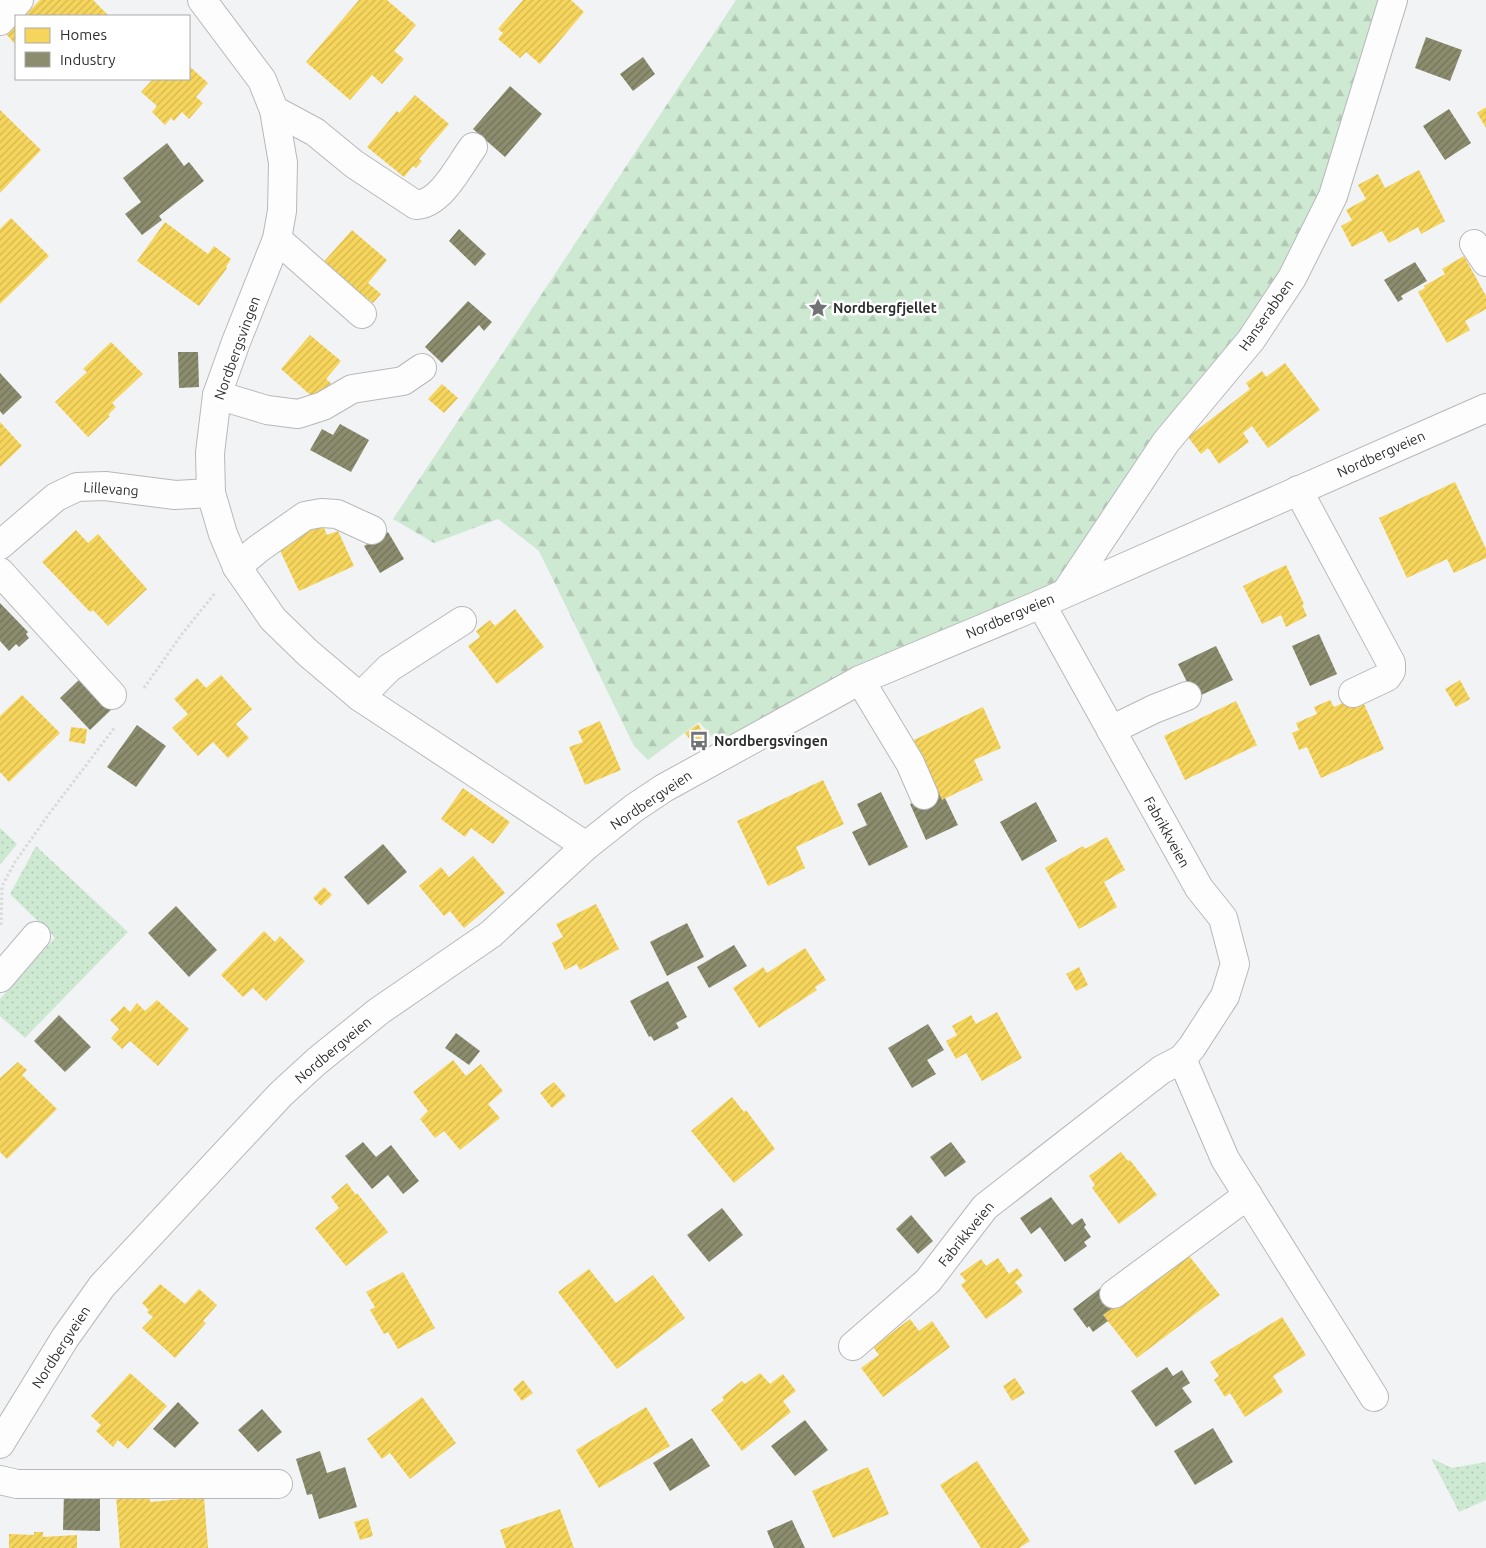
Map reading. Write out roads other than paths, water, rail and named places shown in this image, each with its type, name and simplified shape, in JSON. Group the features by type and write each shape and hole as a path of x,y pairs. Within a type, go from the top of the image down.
{"street":[{"path":"0,21 19,0"},
{"name":"Hanserabben","path":"1066,592 1166,442 1251,340 1292,278 1333,196 1393,0"},
{"name":"Nordbergsvingen","path":"209,3 262,80 274,110 283,163 282,211 276,239 236,342 218,395 210,453 211,494 223,534 237,567 273,619 308,653 360,698 586,846"},
{"path":"274,110 315,132 354,164 416,205 423,205 434,200 473,147"},
{"path":"276,239 362,314"},
{"path":"218,395 267,410 298,414 323,406 352,390 403,382 422,368"},
{"name":"Nordbergveien","path":"0,1444 65,1338 102,1286 281,1094 317,1061 380,1011 491,934 586,846 634,808 664,788 860,680 1041,604 1486,408"},
{"name":"Lillevang","path":"0,545 56,497 77,487 105,486 175,495 211,494"},
{"path":"1298,490 1391,663 1391,671 1387,677 1353,693"},
{"path":"237,567 258,549 305,516 321,512 337,514 372,530"},
{"path":"0,572 116,708"},
{"name":"Fabrikkveien","path":"853,1346 928,1281 985,1207 1161,1070 1182,1059 1225,996 1235,964 1223,918 1199,888 1041,604"},
{"path":"360,698 388,668 462,621"},
{"path":"860,680 910,763 924,795"},
{"path":"1111,730 1154,709 1187,696"},
{"path":"0,978 36,936"},
{"path":"1182,1059 1225,1159 1374,1397"},
{"path":"1114,1294 1248,1195"},
{"path":"0,1480 17,1484 278,1484"}],"place":[{"name":"Nordbergfjellet","path":"818,308"},
{"name":"Nordbergsvingen","path":"699,741"}]}
